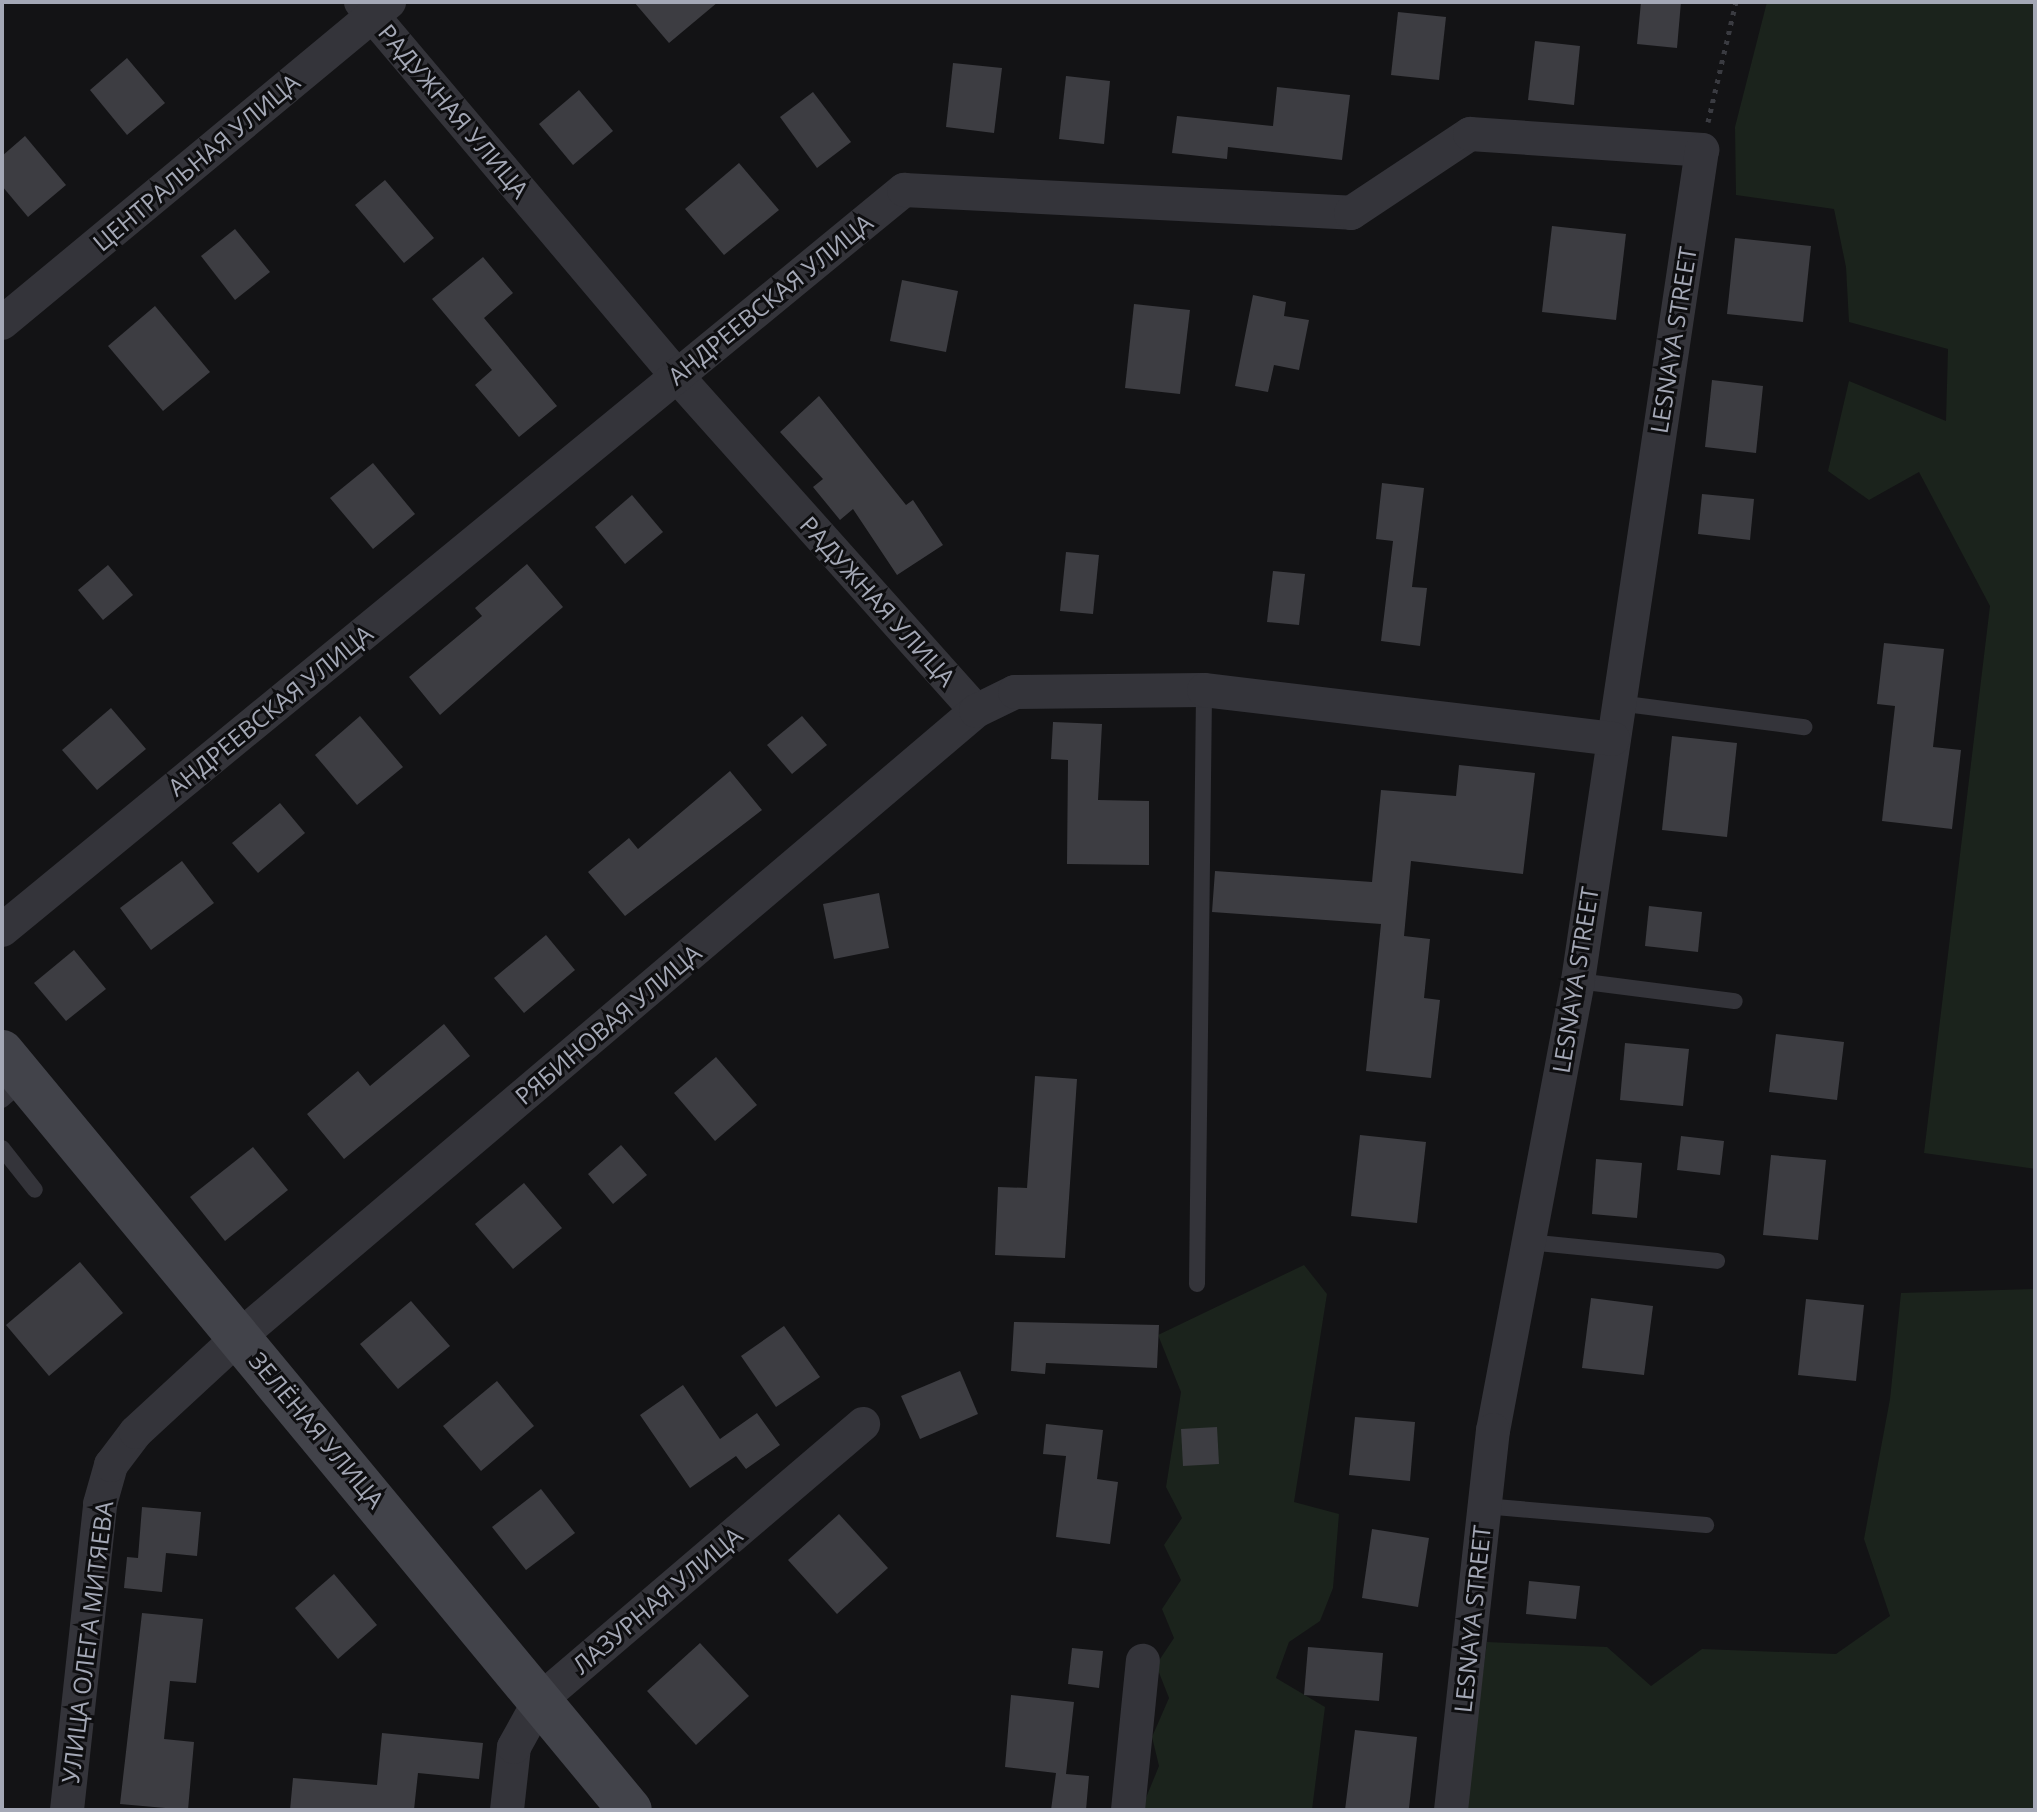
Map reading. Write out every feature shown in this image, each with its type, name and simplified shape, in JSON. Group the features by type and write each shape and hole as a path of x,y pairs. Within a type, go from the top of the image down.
{"street":[{"name":"ЦЕНТРАЛЬНАЯ УЛИЦА","path":"2,323 375,6"},
{"name":"РАДУЖНАЯ УЛИЦА","path":"375,6 676,375 976,711"},
{"name":"АНДРЕЕВСКАЯ УЛИЦА","path":"2,930 904,190 1351,213 1470,134 1702,150"},
{"name":"LESNAYA STREET","path":"1451,1810 1484,1506 1528,1242 1578,981 1702,150"},
{"path":"976,711 1015,692 1204,690 1613,739"},
{"name":"РЯБИНОВАЯ УЛИЦА","path":"239,1337 976,711"},
{"name":"ЗЕЛЁНАЯ УЛИЦА","path":"10,1077 239,1337 630,1810"},
{"name":"УЛИЦА ОЛЕГА МИТЯЕВА","path":"67,1810 100,1504 111,1465 136,1432 239,1337"},
{"name":"ЛАЗУРНАЯ УЛИЦА","path":"507,1810 514,1747 540,1700 863,1424"},
{"path":"1128,1810 1143,1661"}],"lane":[{"path":"1197,1284 1204,690"},
{"path":"1618,703 1804,727"},
{"path":"1578,981 1735,1001"},
{"path":"2,1148 35,1190"},
{"path":"1528,1242 1717,1261"},
{"path":"1484,1506 1706,1525"}],"path":[{"path":"1702,150 1736,2"}],"shaded area":[{"path":"1767,2 2035,2 2035,1169 1924,1153 1990,606 1919,472 1869,500 1828,471 1849,381 1946,421 1948,349 1849,322 1846,267 1834,209 1736,195 1735,127"},
{"path":"1304,1265 1327,1294 1294,1502 1339,1514 1333,1588 1320,1621 1289,1642 1276,1678 1325,1707 1312,1810 1141,1810 1159,1766 1152,1737 1169,1698 1156,1665 1174,1638 1162,1609 1181,1580 1164,1545 1182,1518 1166,1487 1181,1392 1158,1335"},
{"path":"2035,1289 2035,1810 1465,1810 1487,1642 1607,1647 1651,1686 1702,1649 1836,1654 1890,1616 1864,1539 1890,1399 1901,1293"}],"building":[{"path":"634,2 718,2 669,43"},
{"path":"1641,2 1681,2 1677,48 1637,44"},
{"path":"1398,12 1446,17 1439,80 1391,75"},
{"path":"1535,41 1580,46 1574,105 1528,100"},
{"path":"127,58 165,103 127,135 90,90"},
{"path":"953,63 1002,68 994,133 946,127"},
{"path":"1066,76 1110,81 1104,144 1059,139"},
{"path":"1277,87 1350,95 1342,160 1228,147 1227,159 1172,153 1177,116 1273,126"},
{"path":"579,90 613,131 573,165 539,124"},
{"path":"813,92 851,142 817,168 780,117"},
{"path":"25,136 66,185 28,217 2,186 2,156"},
{"path":"739,163 779,210 724,255 685,209"},
{"path":"385,180 434,238 404,263 355,205"},
{"path":"1552,226 1626,234 1616,320 1542,312"},
{"path":"235,229 270,272 235,300 201,256"},
{"path":"1735,238 1811,246 1803,322 1727,314"},
{"path":"483,257 513,293 484,318 557,406 519,437 475,385 492,370 432,299"},
{"path":"902,280 958,291 946,352 890,341"},
{"path":"1253,295 1286,302 1284,316 1309,320 1299,370 1274,365 1268,392 1235,386"},
{"path":"1134,304 1190,310 1180,394 1125,388"},
{"path":"155,306 210,372 163,411 108,346"},
{"path":"1712,380 1763,386 1756,453 1705,447"},
{"path":"819,396 906,505 913,500 943,545 897,575 853,509 840,520 813,487 823,479 780,432"},
{"path":"373,463 415,514 373,549 330,498"},
{"path":"1382,483 1424,488 1412,587 1427,588 1420,646 1381,641 1393,541 1376,539"},
{"path":"1702,494 1754,499 1750,540 1698,534"},
{"path":"632,495 663,532 625,564 595,527"},
{"path":"1066,552 1099,555 1093,614 1060,611"},
{"path":"527,564 563,607 440,715 409,677 482,616 475,608"},
{"path":"108,565 133,595 103,620 78,590"},
{"path":"1273,571 1305,574 1299,625 1267,622"},
{"path":"1884,643 1944,649 1933,747 1961,750 1952,829 1882,821 1895,706 1877,704"},
{"path":"111,708 146,749 97,790 62,750"},
{"path":"360,716 403,767 357,805 315,755"},
{"path":"802,716 827,745 792,774 767,745"},
{"path":"1053,722 1102,724 1098,800 1149,801 1149,865 1067,864 1068,760 1051,759"},
{"path":"1672,736 1737,743 1727,837 1662,830"},
{"path":"1459,765 1535,773 1523,874 1411,861 1404,936 1430,939 1424,998 1440,1000 1431,1078 1366,1071 1381,924 1212,912 1215,871 1372,882 1381,790 1456,796"},
{"path":"730,771 762,810 625,916 588,872 629,838 638,849"},
{"path":"280,803 305,833 258,873 232,843"},
{"path":"182,861 214,903 151,950 120,908"},
{"path":"879,893 889,948 834,959 823,904"},
{"path":"1649,906 1702,912 1698,952 1645,946"},
{"path":"546,935 575,970 524,1013 494,978"},
{"path":"74,950 106,989 66,1021 34,983"},
{"path":"444,1024 470,1056 344,1159 307,1114 358,1071 370,1086"},
{"path":"1776,1034 1844,1042 1837,1100 1769,1092"},
{"path":"1625,1043 1689,1049 1683,1106 1620,1100"},
{"path":"716,1057 757,1105 715,1141 674,1093"},
{"path":"1035,1076 1077,1079 1065,1258 995,1255 998,1187 1027,1188"},
{"path":"1360,1135 1426,1142 1417,1223 1351,1216"},
{"path":"1681,1136 1724,1141 1720,1175 1677,1170"},
{"path":"621,1145 647,1175 613,1204 588,1174"},
{"path":"253,1147 288,1190 225,1241 190,1197"},
{"path":"1771,1155 1826,1160 1818,1240 1763,1235"},
{"path":"1596,1159 1642,1163 1637,1218 1592,1214"},
{"path":"524,1183 562,1228 513,1269 475,1224"},
{"path":"80,1262 123,1313 49,1376 6,1325"},
{"path":"1591,1298 1653,1306 1644,1375 1582,1368"},
{"path":"1806,1299 1864,1305 1856,1381 1798,1375"},
{"path":"411,1301 450,1346 398,1389 360,1344"},
{"path":"1014,1322 1159,1325 1157,1368 1046,1363 1045,1374 1011,1371"},
{"path":"784,1326 820,1377 776,1407 741,1356"},
{"path":"960,1371 978,1414 920,1439 901,1396"},
{"path":"497,1381 534,1426 481,1471 443,1426"},
{"path":"683,1385 720,1439 757,1413 780,1445 746,1469 736,1456 690,1488 640,1415"},
{"path":"1355,1417 1415,1422 1410,1481 1349,1475"},
{"path":"1046,1424 1103,1430 1097,1479 1118,1482 1110,1544 1056,1537 1066,1456 1043,1454"},
{"path":"1217,1427 1219,1464 1183,1466 1181,1429"},
{"path":"541,1489 575,1533 526,1570 492,1527"},
{"path":"142,1507 201,1512 197,1556 166,1553 162,1592 124,1588 127,1557 138,1558"},
{"path":"839,1514 888,1568 837,1614 788,1560"},
{"path":"1372,1529 1429,1538 1418,1607 1362,1598"},
{"path":"334,1574 377,1625 338,1659 295,1608"},
{"path":"1529,1581 1580,1586 1576,1619 1526,1614"},
{"path":"142,1613 203,1619 196,1683 170,1681 164,1739 194,1742 188,1810 120,1804"},
{"path":"700,1643 749,1696 696,1745 647,1691"},
{"path":"1308,1647 1383,1653 1379,1701 1304,1695"},
{"path":"1072,1648 1103,1651 1099,1688 1068,1684"},
{"path":"1011,1695 1074,1702 1066,1774 1089,1776 1086,1810 1051,1810 1056,1773 1005,1767"},
{"path":"1355,1730 1417,1737 1409,1808 1345,1810"},
{"path":"382,1733 483,1743 479,1779 418,1773 414,1810 290,1810 293,1778 377,1785"}]}
